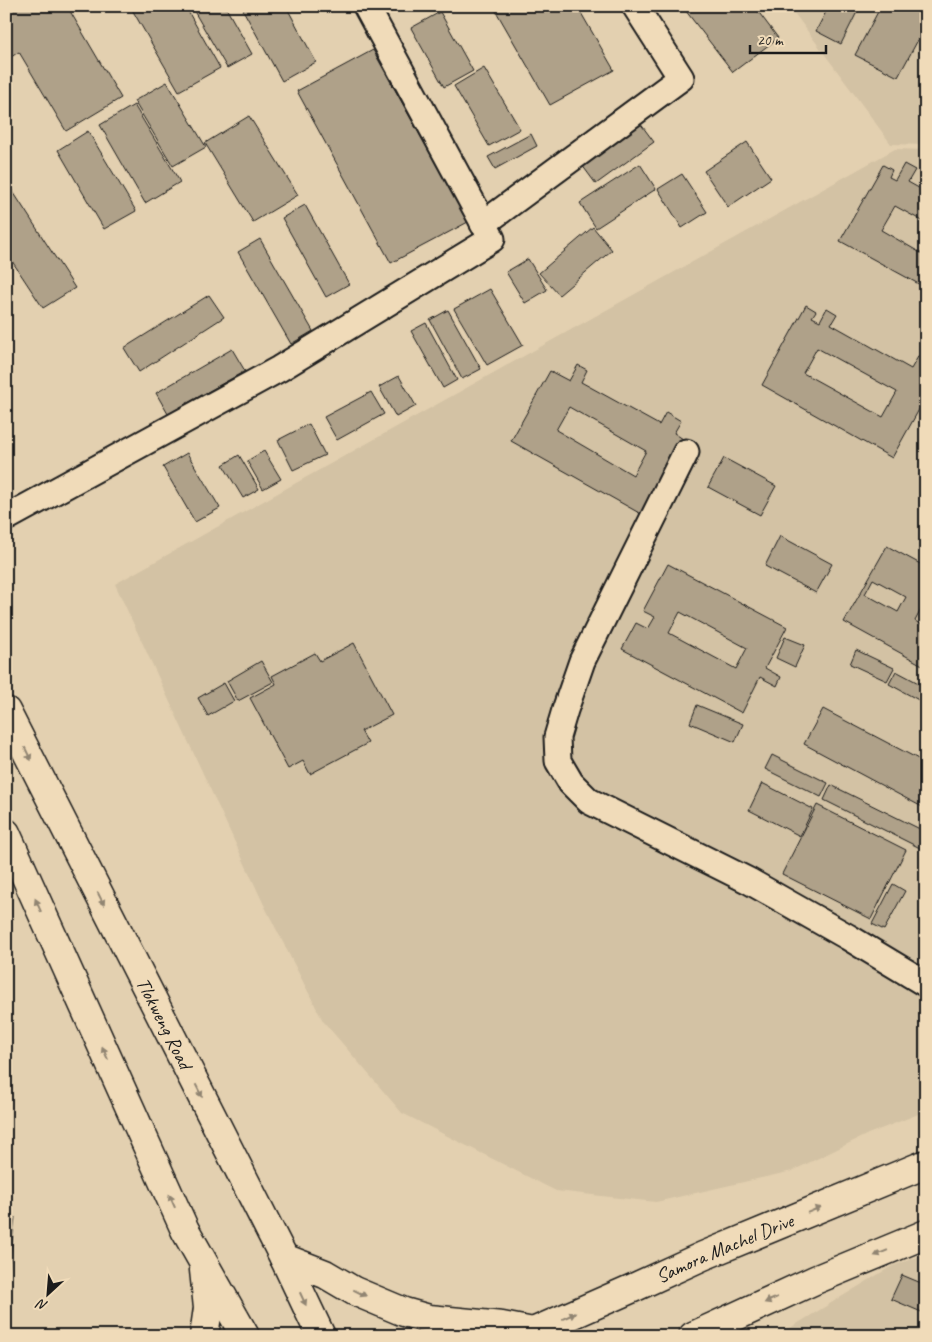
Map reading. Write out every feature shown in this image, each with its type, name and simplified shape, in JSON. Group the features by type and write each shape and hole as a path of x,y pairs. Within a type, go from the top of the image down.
{"main road":[{"name":"Tlokweng Road","path":"6,711 284,1258 321,1336"},
{"path":"6,833 185,1230 245,1336"},
{"name":"Samora Machel Drive","path":"528,1334 703,1256 926,1164"},
{"path":"185,1230 204,1263 208,1308 204,1336"},
{"path":"693,1336 815,1280 926,1234"},
{"path":"284,1258 325,1274 354,1291 404,1312 429,1319 502,1326 528,1334"}],"street":[{"path":"6,518 280,369 492,239 366,6"},
{"path":"483,224 681,78 635,6"},
{"path":"686,452 582,661 558,737 558,761 571,784 589,801 749,881 926,984"}],"shaded area":[{"path":"789,6 926,6 926,145 891,144"},
{"path":"895,149 926,150 926,1111 868,1134 792,1171 656,1202 556,1191 402,1113 323,1021 265,907 115,584"},
{"path":"926,1254 926,1336 777,1336 892,1266"}],"building":[{"path":"6,6 67,6 121,98 66,131 19,52 6,60"},
{"path":"130,6 185,6 220,68 179,91"},
{"path":"191,6 225,6 252,54 227,68"},
{"path":"250,6 286,6 316,62 282,81 243,10"},
{"path":"493,6 577,6 614,70 550,105"},
{"path":"682,6 754,6 778,38 733,72"},
{"path":"829,6 860,6 841,44 816,31"},
{"path":"881,6 926,6 926,25 898,77 855,55"},
{"path":"440,12 473,71 444,87 411,28"},
{"path":"373,50 468,222 391,263 297,91"},
{"path":"484,68 520,129 489,146 454,86"},
{"path":"167,82 206,147 173,166 134,101"},
{"path":"134,105 180,182 145,203 100,125"},
{"path":"249,116 298,195 253,222 205,143"},
{"path":"637,119 654,142 596,184 579,161"},
{"path":"88,131 136,211 104,229 58,150"},
{"path":"531,134 537,146 495,169 488,157"},
{"path":"747,142 771,178 728,207 704,171"},
{"path":"640,164 656,189 596,228 580,203"},
{"path":"904,164 915,170 908,182 926,192 926,223 895,206 881,230 926,256 926,288 840,241 883,165 892,170 889,177 895,180"},
{"path":"682,174 707,212 682,228 658,189"},
{"path":"12,190 75,288 43,308 6,252 6,194"},
{"path":"305,205 349,284 326,297 282,218"},
{"path":"593,227 612,250 559,295 539,273"},
{"path":"260,239 313,331 291,344 238,252"},
{"path":"528,259 547,290 525,303 506,272"},
{"path":"490,289 523,345 487,365 454,309"},
{"path":"209,295 224,317 139,372 124,348"},
{"path":"806,305 816,311 812,317 820,321 827,308 837,314 831,324 911,369 919,355 926,359 926,369 923,375 926,377 926,397 892,458 762,385","holes":["817,348 897,392 883,417 803,373"]},
{"path":"448,310 481,369 462,379 430,320"},
{"path":"426,323 457,380 443,388 411,331"},
{"path":"232,349 245,371 168,414 156,393"},
{"path":"578,365 587,370 581,382 659,425 666,412 681,421 674,433 683,439 641,514 511,441 550,371 569,381","holes":["569,407 646,451 633,475 556,430"]},
{"path":"399,376 416,406 396,417 379,387"},
{"path":"371,392 384,414 337,440 324,417"},
{"path":"309,424 325,455 293,470 278,440"},
{"path":"264,451 281,479 263,489 247,461"},
{"path":"187,453 220,508 195,522 163,467"},
{"path":"239,455 259,489 243,498 223,465"},
{"path":"724,458 776,486 760,515 708,487"},
{"path":"780,536 832,564 816,593 765,566"},
{"path":"887,546 926,567 926,605 924,604 915,621 926,627 926,667 844,622","holes":["873,579 906,597 898,612 865,594"]},
{"path":"668,564 787,627 765,668 781,677 777,686 760,677 742,713 622,649 636,623 648,629 655,617 643,611","holes":["680,612 747,648 736,669 669,633"]},
{"path":"785,637 805,645 795,667 776,658"},
{"path":"354,643 392,715 361,731 368,743 310,774 303,761 288,769 250,698 276,684 272,676 315,653 320,661"},
{"path":"856,650 894,668 887,681 850,664"},
{"path":"261,661 273,682 238,701 227,681"},
{"path":"896,671 926,687 926,704 889,684"},
{"path":"224,683 234,701 208,716 198,698"},
{"path":"697,705 743,724 735,742 690,723"},
{"path":"823,709 926,763 926,809 804,744"},
{"path":"772,755 828,783 821,797 765,769"},
{"path":"762,783 813,809 800,836 749,810"},
{"path":"831,785 926,832 926,851 824,800"},
{"path":"817,805 906,850 871,919 782,874"},
{"path":"893,884 905,891 884,930 872,924"},
{"path":"6,1062 12,1065 6,1078"},
{"path":"6,1216 15,1217 7,1283 6,1283"},
{"path":"902,1275 926,1285 926,1314 891,1299"}]}
